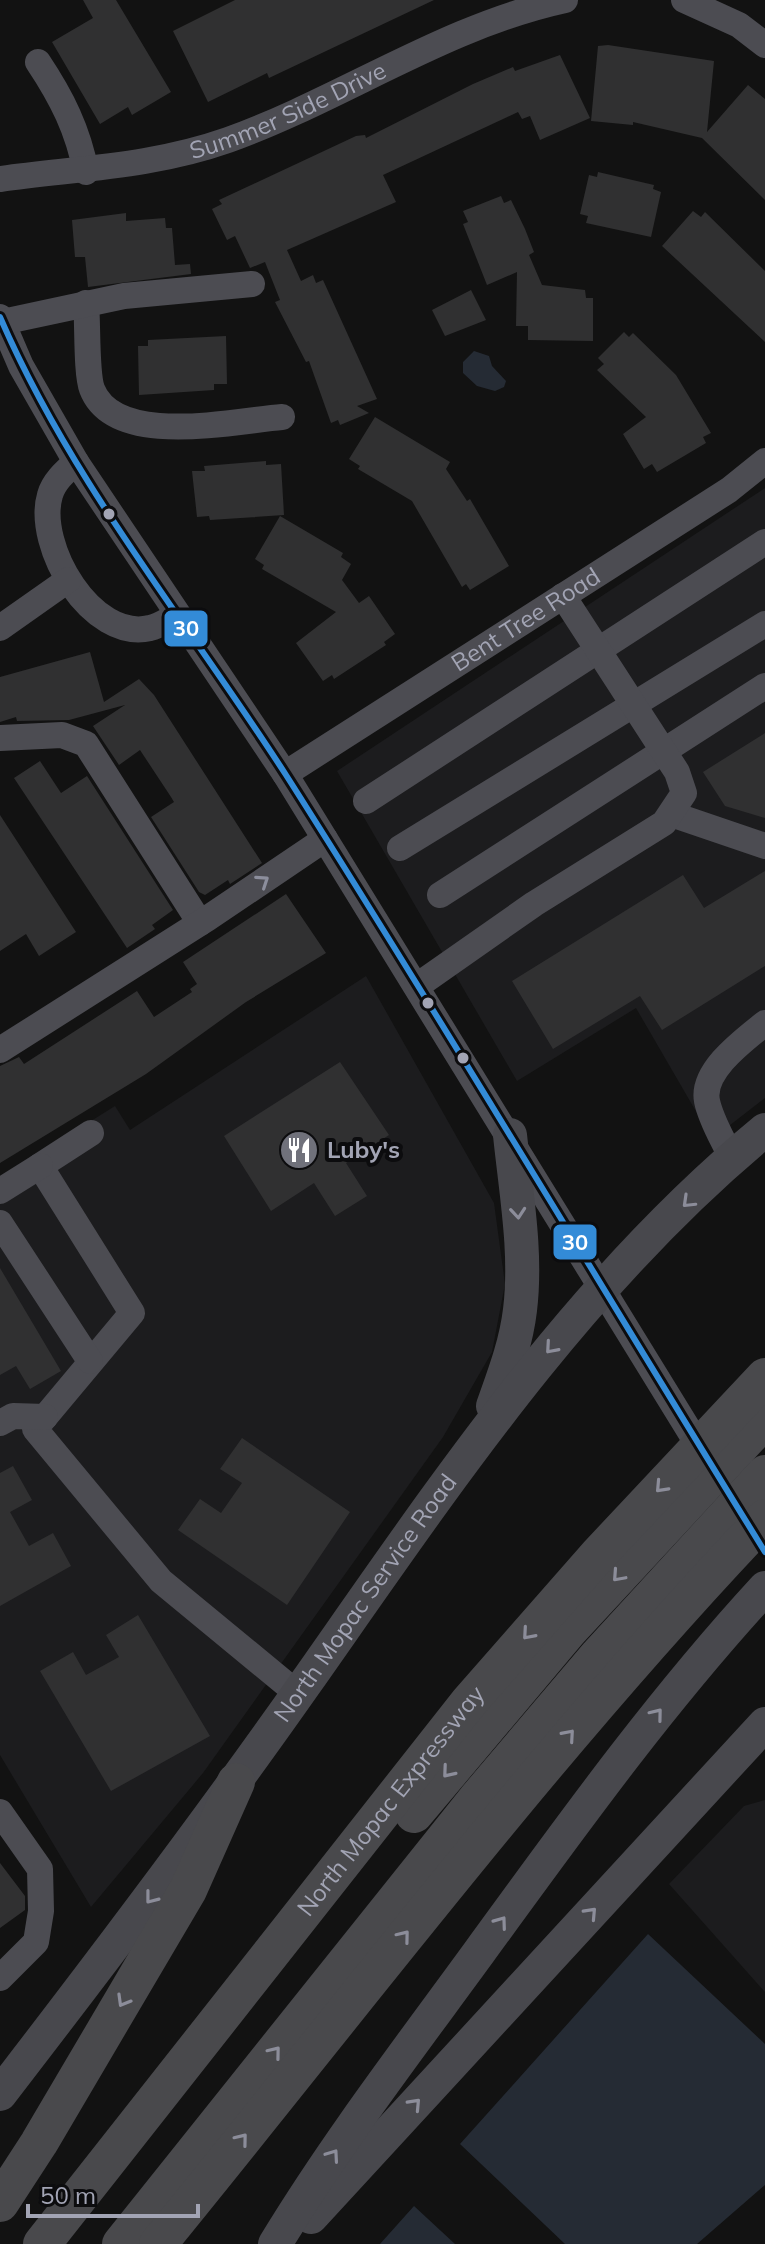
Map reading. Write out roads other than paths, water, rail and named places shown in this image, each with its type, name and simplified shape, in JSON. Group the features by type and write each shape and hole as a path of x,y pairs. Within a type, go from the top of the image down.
{"highway":[{"name":"North Mopac Expressway","path":"42,2244 469,1702 598,1555 765,1377"},
{"path":"70,2244 443,1777 569,1630 765,1419"},
{"path":"121,2244 496,1776 598,1656 765,1474"},
{"path":"158,2244 541,1767 668,1620 765,1518"},
{"path":"0,2203 39,2143 188,1890 236,1782"}],"main road":[{"name":"North Mopac Service Road","path":"0,2094 236,1782 482,1436 602,1289 765,1130"},
{"path":"482,1436 513,1348 520,1311 520,1238 510,1135"},
{"path":"275,2244 371,2101 609,1774 689,1674 765,1588"},
{"path":"287,2244 765,1724"}],"street":[{"name":"Summer Side Drive","path":"0,179 86,172 168,159 229,140 513,11 565,0"},
{"path":"684,0 691,0 739,25 765,45"},
{"path":"38,62 61,97 80,136 86,172"},
{"path":"252,284 86,303 1,319 21,366 76,462 285,774 765,1552"},
{"path":"86,303 91,386 115,415 136,424 163,427 282,417"},
{"name":"Bent Tree Road","path":"285,774 729,490 765,461"},
{"path":"76,462 50,493 46,520 53,553 68,580 92,607 121,624 148,629 178,615"},
{"path":"366,801 765,542"},
{"path":"0,628 68,580"},
{"path":"417,986 534,904 664,823 684,793 677,772 563,596"},
{"path":"400,848 765,624"},
{"path":"440,895 765,686"},
{"path":"0,738 62,735 86,744 200,923"},
{"path":"671,814 765,846"},
{"path":"0,1050 325,839"},
{"path":"732,1159 707,1104 706,1091 720,1065 765,1023"},
{"path":"0,1191 91,1133"},
{"path":"40,1166 132,1313 35,1429 161,1581 298,1694"},
{"path":"0,1223 90,1361"},
{"path":"0,1423 13,1416 45,1417"},
{"path":"0,1812 40,1869 41,1911 36,1942 0,1978"}],"place":[{"name":"Luby's","path":"299,1150"}]}
